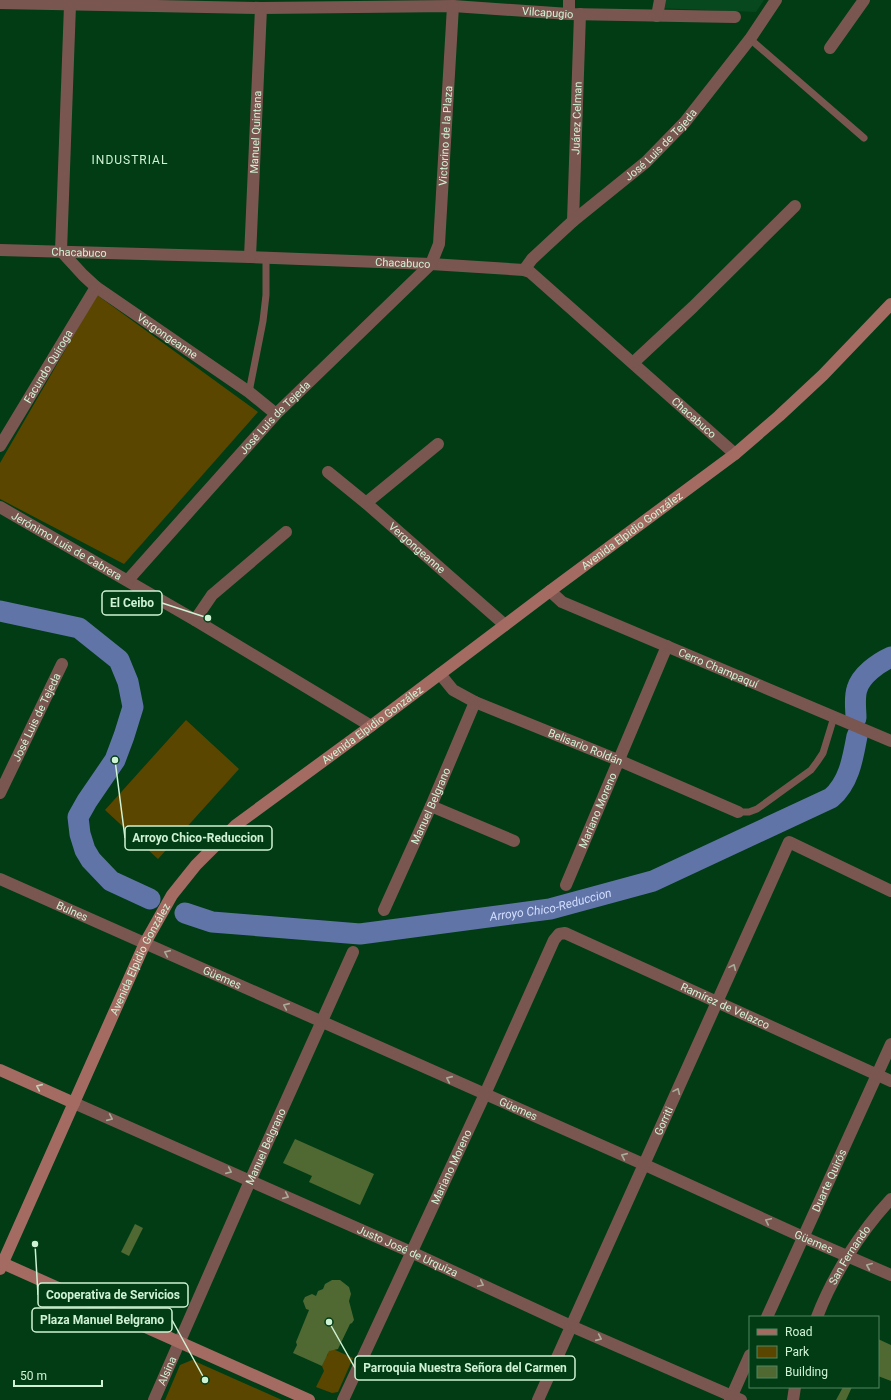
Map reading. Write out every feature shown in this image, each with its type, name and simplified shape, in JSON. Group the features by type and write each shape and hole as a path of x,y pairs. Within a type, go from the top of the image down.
{"main road":[{"name":"Avenida Elpidio González","path":"1,1265 145,943 172,895 196,865 236,825 735,454 823,375 889,308"},
{"path":"0,1070 74,1102"},
{"path":"1,1265 180,1342 309,1400"}],"street":[{"name":"Juárez Celman","path":"569,0 575,14 573,221"},
{"path":"657,16 660,0"},
{"name":"José Luis de Tejeda","path":"524,270 532,259 573,221 646,162 685,122 750,39 776,0"},
{"path":"830,48 864,0"},
{"name":"Vilcapugio","path":"0,3 261,8 460,4 575,14 735,17"},
{"name":"Victorino de la Plaza","path":"431,264 439,244 460,4"},
{"path":"61,251 70,5"},
{"name":"Manuel Quintana","path":"250,257 261,8"},
{"path":"634,362 693,307 795,206"},
{"name":"Chacabuco","path":"0,250 266,257 431,264 524,270 530,272 634,362 735,454"},
{"name":"Vergongeanne","path":"61,251 96,287 248,392 276,414"},
{"name":"José Luis de Tejeda","path":"128,580 276,414 431,264"},
{"name":"Facundo Quiroga","path":"0,446 96,287"},
{"path":"366,503 438,444"},
{"name":"Vergongeanne","path":"328,472 366,503 504,625"},
{"name":"Jerónimo Luis de Cabrera","path":"0,507 128,580 371,726"},
{"path":"195,620 212,595 286,532"},
{"name":"Cerro Champaquí","path":"550,591 562,602 891,741"},
{"name":"Mariano Moreno","path":"566,885 667,646"},
{"name":"José Luis de Tejeda","path":"0,793 62,664"},
{"name":"Belisario Roldán","path":"440,674 453,690 475,702 618,760 738,812"},
{"name":"Manuel Belgrano","path":"384,910 431,806 475,702"},
{"path":"431,806 514,841"},
{"name":"Gorriti","path":"538,1400 789,842 891,890"},
{"name":"Bulnes","path":"0,879 145,943"},
{"name":"Ramírez de Velazco","path":"559,934 565,933 891,1081"},
{"name":"Mariano Moreno","path":"343,1400 485,1094 554,940 559,934"},
{"name":"Güemes","path":"145,943 891,1275"},
{"name":"Manuel Belgrano","path":"180,1342 250,1181 353,952"},
{"name":"Duarte Quirós","path":"767,1316 891,1044"},
{"name":"Justo José de Urquiza","path":"74,1102 412,1252 571,1326 734,1399"},
{"name":"San Fernando","path":"817,1316 836,1278 861,1235 878,1212 891,1199"},
{"name":"Alsina","path":"154,1400 180,1342"},
{"path":"734,1399 749,1358"},
{"path":"793,1400 795,1388"}],"lane":[{"path":"750,39 864,138"},
{"path":"248,392 263,321 266,295 266,257"},
{"path":"738,812 749,812 757,809 811,770 823,753 834,717"}],"shaded area":[{"path":"658,0 764,0 756,12 656,8"}],"green space":[{"path":"97,295 258,412 124,564 0,499 0,463"},
{"path":"186,720 239,769 158,859 105,810"},
{"path":"333,1349 353,1358 338,1392 332,1393 316,1387 324,1371 322,1366 325,1358 323,1357 327,1356 327,1350"},
{"path":"192,1360 282,1400 165,1400 180,1365"}],"building":[{"path":"295,1139 374,1174 360,1205 309,1182 312,1176 283,1163"},
{"path":"135,1224 143,1228 129,1256 121,1252"},
{"path":"332,1280 340,1280 349,1287 351,1294 349,1301 354,1320 350,1324 338,1349 329,1351 322,1366 293,1353 309,1310 306,1309 303,1301 305,1297 312,1294 316,1296 318,1291 323,1289 325,1284"},
{"path":"879,1339 891,1345 891,1381 879,1376"},
{"path":"842,1388 852,1388 846,1400 836,1400"}],"waterway":[{"name":"Arroyo Chico-Reduccion","path":"0,611 79,628 119,660 128,682 133,707 115,760 78,817 80,834 85,850 91,860 111,881 150,899"},
{"name":"Arroyo Chico-Reduccion","path":"856,718 855,704 859,684 866,674 891,657"},
{"name":"Arroyo Chico-Reduccion","path":"185,913 212,922 360,934 550,909 653,881 831,798 846,778 852,761 857,736"}],"place":[{"name":"El Ceibo","path":"208,618"},
{"name":"Arroyo Chico-Reduccion","path":"115,760"},
{"name":"Cooperativa de Servicios","path":"35,1244"},
{"name":"Parroquia Nuestra Señora del Carmen","path":"329,1322"},
{"name":"Plaza Manuel Belgrano","path":"205,1380"}],"district":[{"name":"INDUSTRIAL","path":"130,160"}]}
